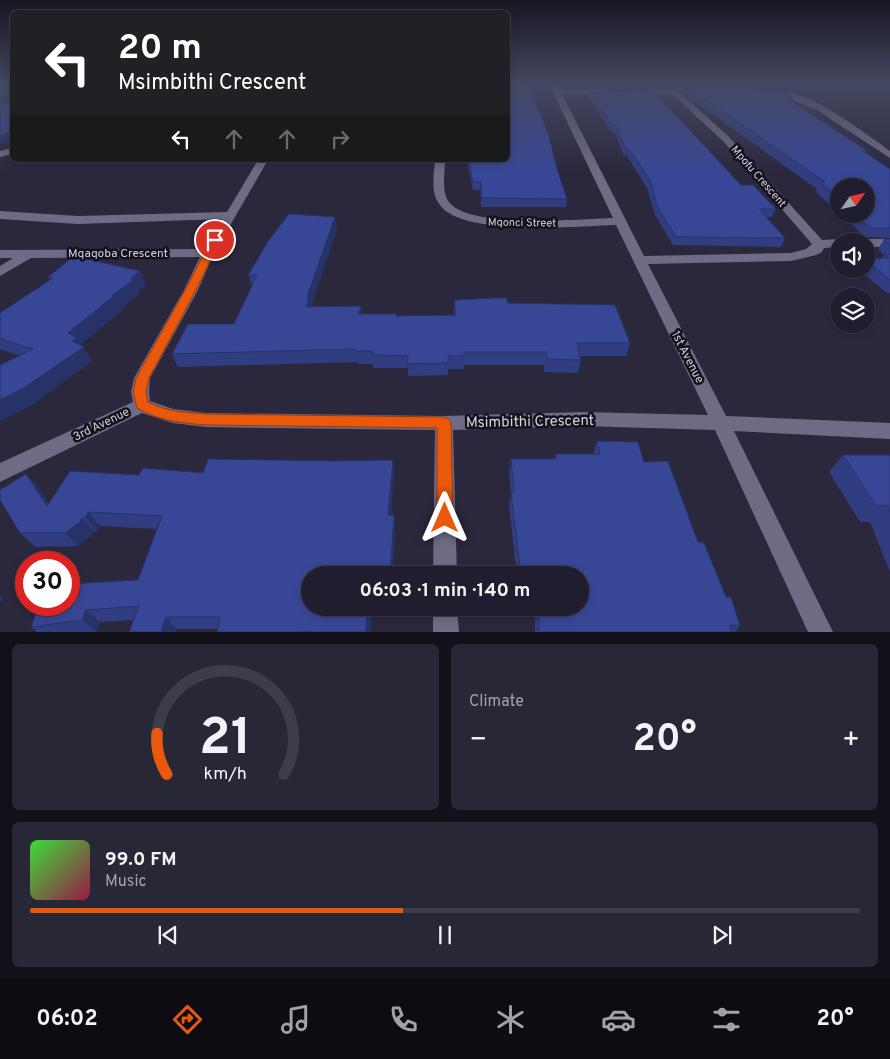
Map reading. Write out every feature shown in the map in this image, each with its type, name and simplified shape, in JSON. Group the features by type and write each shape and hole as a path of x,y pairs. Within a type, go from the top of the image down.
{"street":[{"name":"1st Avenue","path":"567,113 721,424 821,632"},
{"name":"Mpofu Crescent","path":"697,113 726,140 819,244"},
{"path":"827,113 890,155"},
{"name":"3rd Avenue","path":"0,473 142,405 140,392 142,378 191,290 208,253 262,162"},
{"name":"Mqonci Street","path":"440,162 440,192 442,198 450,210 460,216 494,222 619,221"},
{"path":"0,215 78,220 231,215"},
{"path":"875,243 890,243"},
{"path":"639,260 791,257 812,252 817,249 819,244 830,244"},
{"name":"Mqaqoba Crescent","path":"0,254 208,253"},
{"path":"0,272 28,254"},
{"name":"Msimbithi Crescent","path":"142,405 157,413 206,420 444,423 582,419 653,420 890,431"},
{"path":"444,423 445,566"},
{"path":"446,616 446,632"}],"building":[{"path":"0,113 10,113 10,133 0,136"},
{"path":"510,113 540,113 549,135 555,162 567,199 481,198 481,182 473,182 469,162 510,162"},
{"path":"605,113 674,113 741,185 753,185 776,209 759,209 785,238 676,237 657,206 650,180 629,149 626,149 616,125 613,126"},
{"path":"726,113 810,113 868,151 863,151 890,169 890,228 871,228 865,223 875,223 875,178 830,178 830,191 820,182 825,182"},
{"path":"289,214 335,217 307,297 309,297 306,307 361,306 358,314 396,314 396,316 456,315 454,300 507,298 507,303 615,305 630,343 577,343 581,360 547,359 546,352 464,352 464,356 448,356 448,363 407,364 408,356 372,355 373,351 356,351 356,349 172,354 188,324 234,324 257,275 248,275 269,240"},
{"path":"884,239 890,239 890,245"},
{"path":"884,254 890,254 890,280 875,268 875,259 889,258"},
{"path":"74,256 140,271 131,278 133,280 68,333 77,338 72,341 84,347 22,389 0,400 0,365 33,349 0,339 0,313 53,278 48,277"},
{"path":"597,441 638,442 644,462 668,461 698,542 704,543 726,597 731,597 740,626 730,625 732,632 539,632 539,616 589,616 589,566 520,566 511,492 514,492 511,459 556,459 555,454 600,454"},
{"path":"843,455 890,455 890,512 887,505 876,506"},
{"path":"208,459 393,460 388,515 394,515 391,566 301,566 301,616 367,616 366,632 217,632 220,617 166,617 161,632 129,632 139,606 86,610 82,620 31,627 35,616 80,616 80,583 138,580 162,516 88,512 85,518 82,518 80,522 65,533 20,533 0,500 0,490 26,474 47,506 70,471 139,475 143,468 203,473"}],"route":[{"path":"215,240 191,290 142,378 140,392 142,405 157,413 206,420 444,423 445,518"}]}
